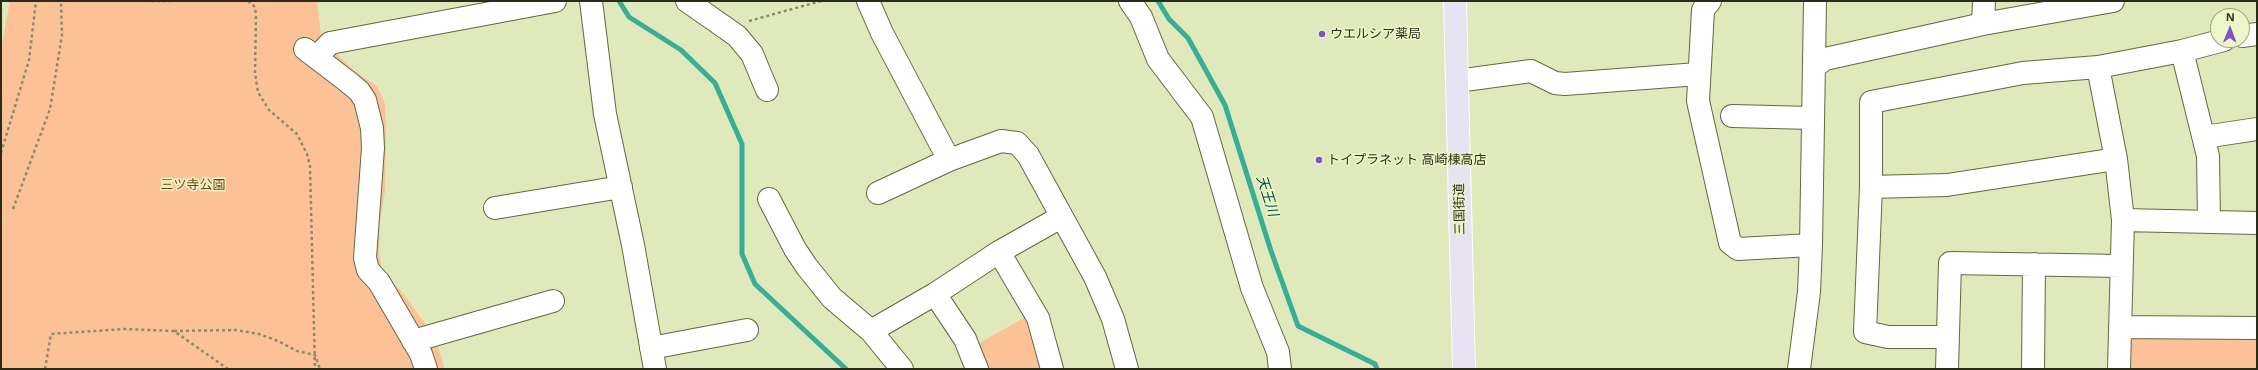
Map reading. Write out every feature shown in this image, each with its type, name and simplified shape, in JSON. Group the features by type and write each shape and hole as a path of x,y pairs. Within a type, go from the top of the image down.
{"main road":[{"name":"三国街道","path":"1455,1 1464,369"}],"street":[{"path":"426,369 421,354 379,282 368,270 365,258 373,148 372,128 365,100 359,91 311,53 330,44 555,1"},
{"path":"591,1 605,114 621,187 653,359 747,330"},
{"path":"686,1 737,36 752,54 767,90"},
{"path":"868,1 882,33 949,160"},
{"path":"1130,1 1141,17 1158,58 1202,117 1252,288 1278,352 1280,369"},
{"path":"1710,1 1702,10 1698,101 1730,243 1738,248 1811,245"},
{"path":"1799,369 1809,292 1814,118 1815,1"},
{"path":"1983,24 1984,1"},
{"path":"1814,67 1825,59 1983,24 2113,1"},
{"path":"1946,337 1888,337 1865,332 1871,187 1870,102 2023,73 2098,66 2182,51 2210,44"},
{"path":"2182,51 2208,156 2209,222"},
{"path":"2098,66 2116,159 2124,220 2119,369"},
{"path":"1457,81 1531,71 1555,83 1565,84 1698,74"},
{"path":"1732,116 1814,118"},
{"path":"2204,136 2257,129"},
{"path":"878,193 949,160 1001,141 1017,143 1028,156 1098,284 1120,339 1127,369"},
{"path":"1871,187 1946,185 2116,159"},
{"path":"495,208 621,187"},
{"path":"769,198 807,267 832,298 872,331 902,369"},
{"path":"872,331 935,294 999,252 1061,217"},
{"path":"2124,220 2257,223"},
{"path":"999,252 1038,318 1052,369"},
{"path":"1947,369 1946,337 1950,263 2122,266"},
{"path":"2033,369 2034,264"},
{"path":"935,294 965,339 977,369"},
{"path":"413,341 553,301"},
{"path":"2120,327 2257,328"}],"path":[{"path":"1,153 29,60 36,1"},
{"path":"13,209 50,109 62,35 61,1"},
{"path":"151,1 172,1"},
{"path":"248,1 252,4 256,13 255,77 258,92 269,110 297,134 307,154 310,166 315,369"},
{"path":"252,4 256,1"},
{"path":"726,27 821,1"},
{"path":"45,369 51,334 124,329 244,331 278,340 297,351 315,354"},
{"path":"174,331 228,369"},
{"path":"315,354 320,369"}],"green space":[{"name":"三ツ寺公園","path":"10,1 317,1 321,35 331,37 334,51 354,71 377,86 385,104 385,191 380,220 379,254 383,273 401,291 435,337 445,369 1,369 1,50"},
{"path":"1029,315 1046,369 985,369 976,345"},
{"path":"2139,333 2257,335 2257,369 2127,369 2127,342"}],"waterway":[{"path":"619,1 629,17 681,50 715,83 742,144 742,254 755,284 846,369"},
{"name":"天王川","path":"1158,1 1169,19 1188,38 1225,105 1271,251 1298,326 1375,364 1377,369"}],"place":[{"name":"ウエルシア薬局","path":"1322,34"},
{"name":"トイプラネット 高崎棟高店","path":"1319,160"}]}
